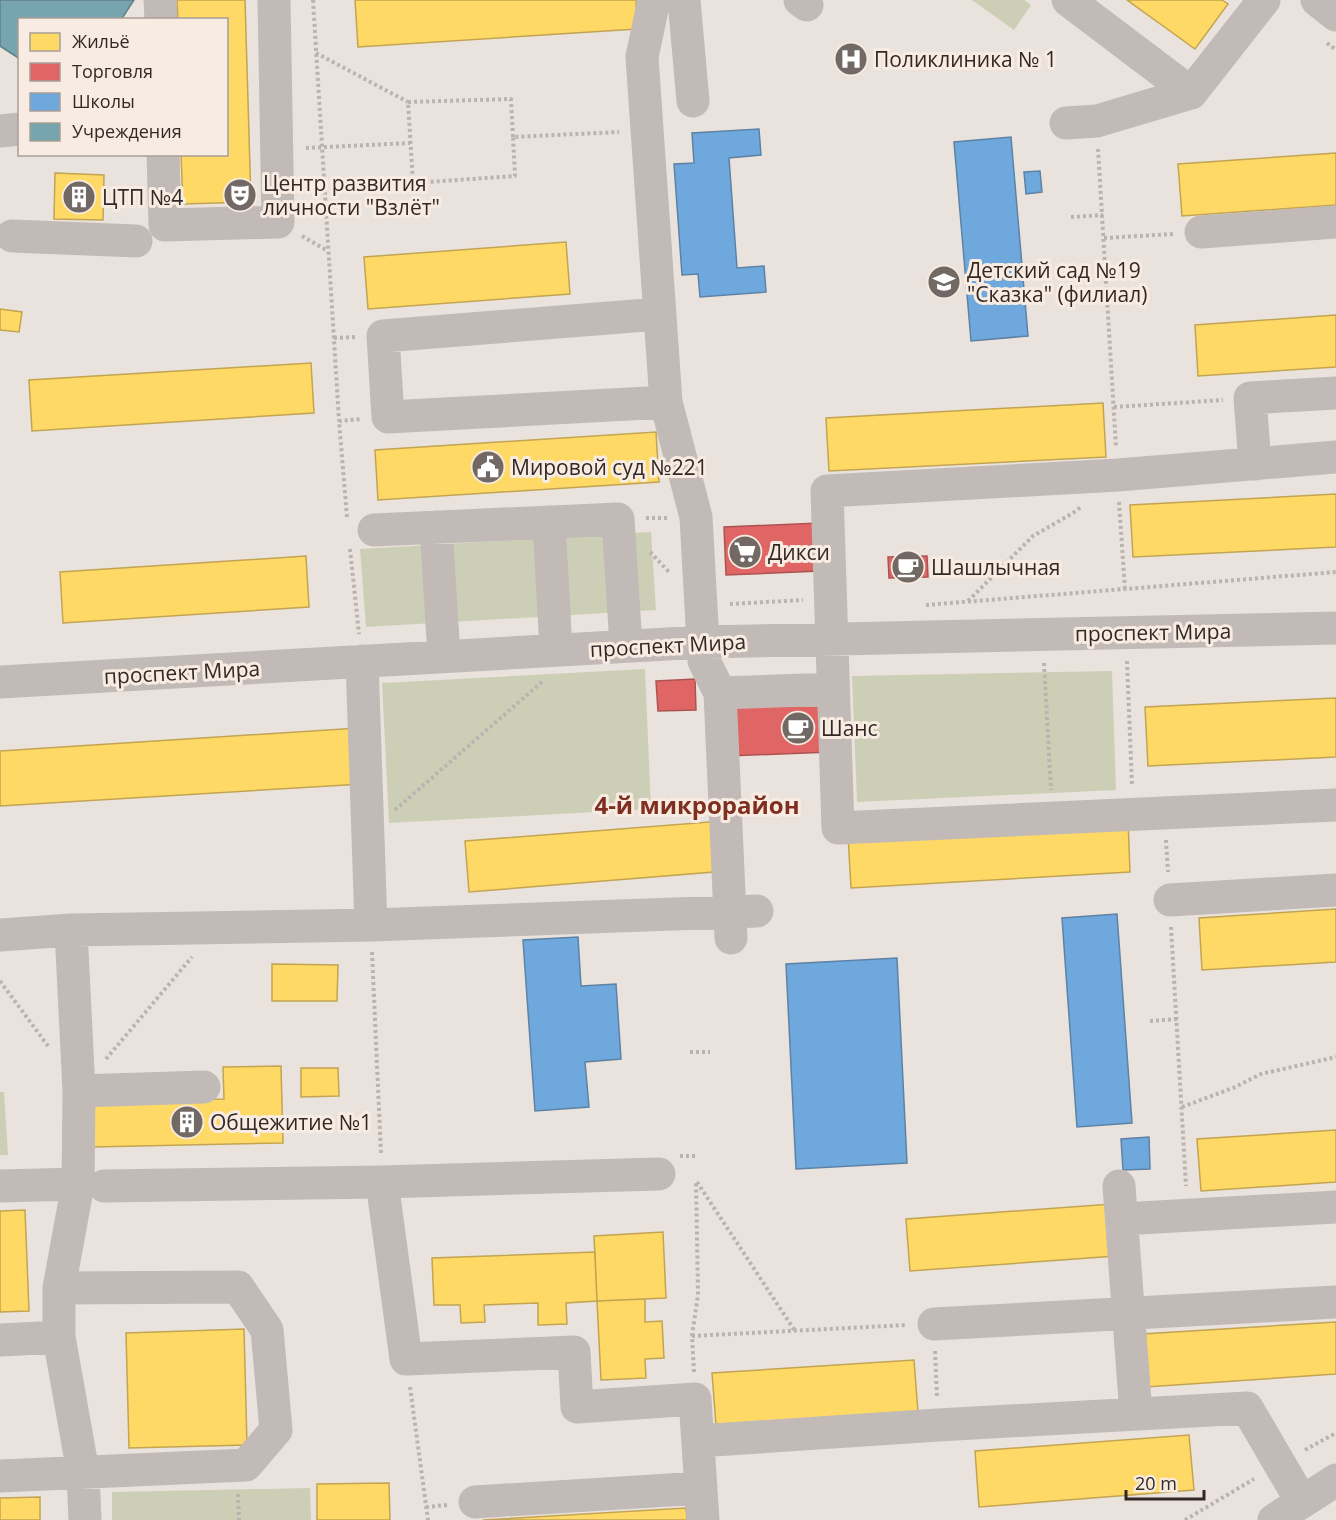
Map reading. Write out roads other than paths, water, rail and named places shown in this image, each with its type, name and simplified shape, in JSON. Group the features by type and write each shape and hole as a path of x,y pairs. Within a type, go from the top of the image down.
{"street":[{"path":"160,0 161,18"},
{"path":"164,156 165,225 278,222 274,0"},
{"path":"654,0 642,57 666,402 696,517 704,662 720,693 737,923"},
{"path":"684,0 693,101"},
{"path":"1068,0 1191,93"},
{"path":"1081,122 1191,93 1264,0"},
{"path":"1317,0 1336,15"},
{"path":"0,131 18,129"},
{"path":"1201,232 1336,222"},
{"path":"12,236 136,241"},
{"path":"659,314 383,336 388,417 666,402"},
{"path":"1255,464 1250,398 1336,393"},
{"path":"1336,457 1118,475 827,491 838,828 1336,805"},
{"path":"357,531 618,519 626,646"},
{"path":"549,522 551,664"},
{"path":"436,527 444,656"},
{"name":"проспект Мира","path":"0,682 444,656 551,664 626,646 703,642 1336,628"},
{"path":"362,661 371,925"},
{"path":"720,693 833,689"},
{"path":"1170,900 1336,890"},
{"path":"0,935 71,930 371,925 737,923"},
{"path":"671,934 737,923"},
{"path":"71,930 79,1091 91,1185 59,1288 59,1337 83,1472 85,1520"},
{"path":"79,1091 204,1088"},
{"path":"0,1186 382,1182 659,1174"},
{"path":"382,1182 406,1359 574,1352 577,1407 695,1399 703,1520"},
{"path":"1119,1186 1136,1414"},
{"path":"1122,1219 1336,1207"},
{"path":"0,1476 246,1465 276,1430 267,1330 238,1287 59,1288"},
{"path":"934,1324 1336,1302"},
{"path":"0,1340 59,1337"},
{"path":"698,1441 1247,1408 1302,1502"},
{"path":"1274,1520 1336,1480"},
{"path":"475,1502 701,1488"}],"place":[{"name":"Поликлиника № 1","path":"851,59"},
{"name":"Центр развития личности \"Взлёт\"","path":"240,195"},
{"name":"ЦТП №4","path":"79,197"},
{"name":"Детский сад №19 \"Сказка\" (филиал)","path":"944,282"},
{"name":"Мировой суд №221","path":"488,467"},
{"name":"Дикси","path":"745,552"},
{"name":"Шашлычная","path":"908,567"},
{"name":"Шанс","path":"798,728"},
{"name":"Общежитие №1","path":"187,1122"}],"district":[{"name":"4-й микрорайон","path":"697,804"}]}
